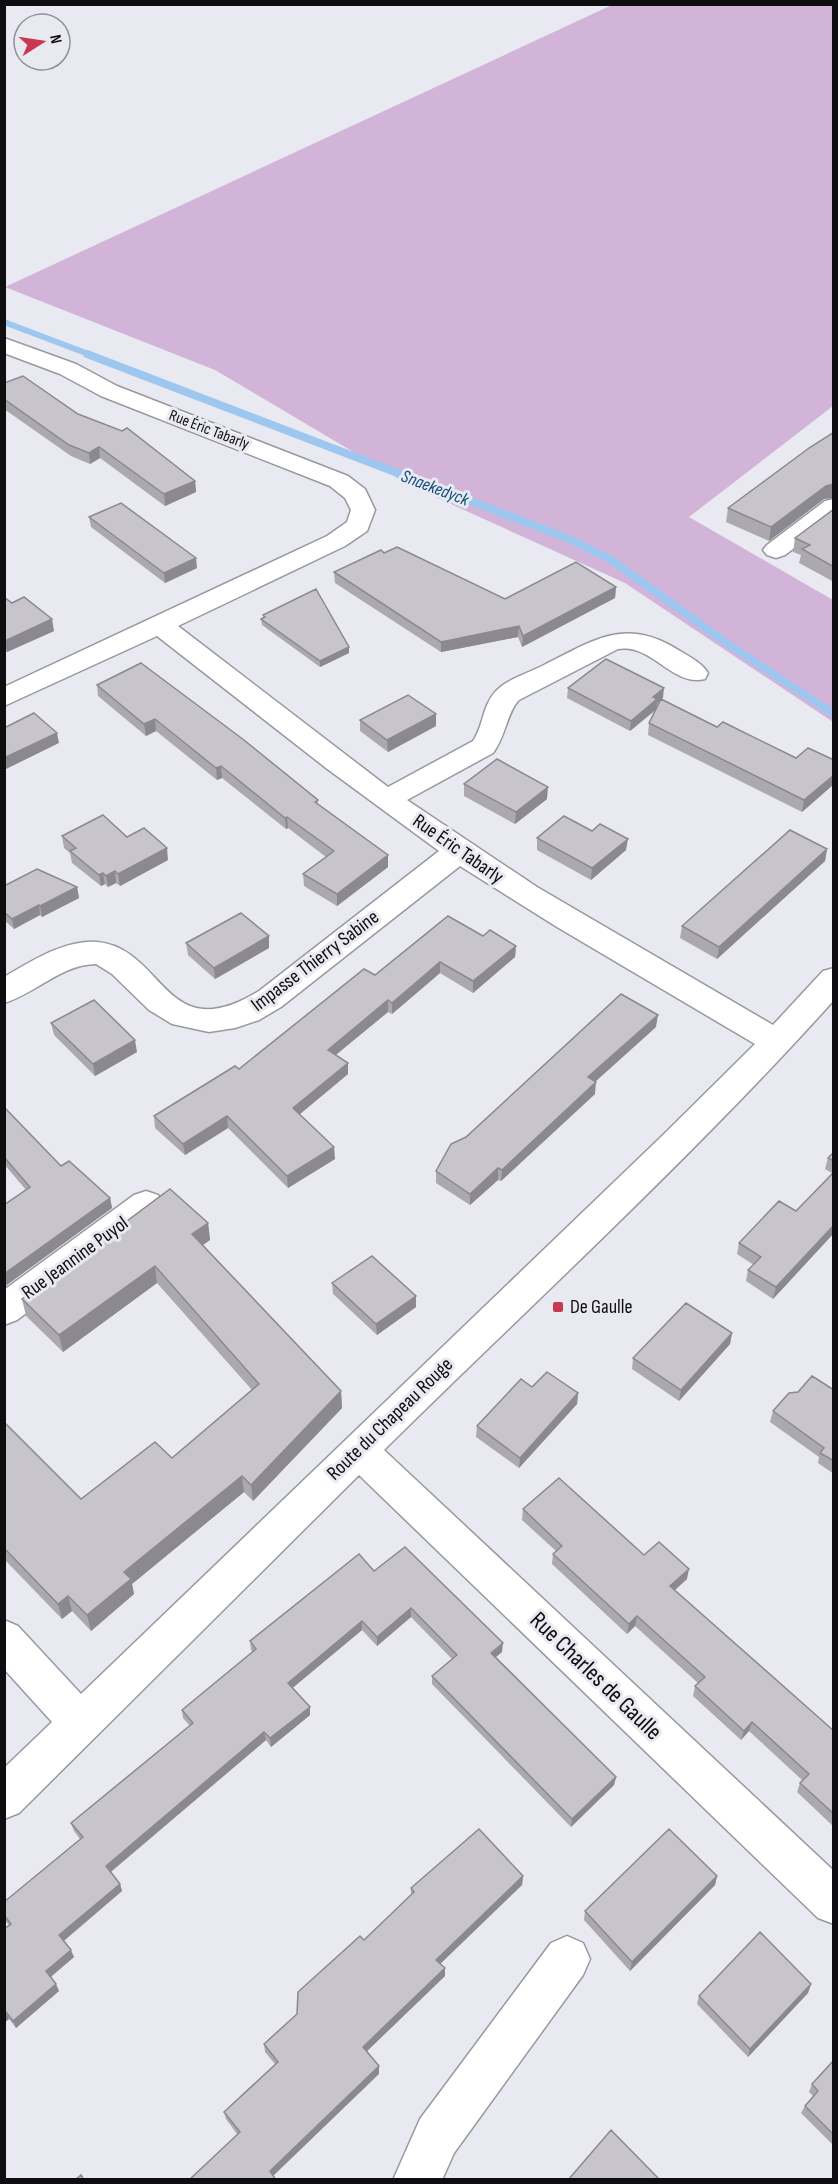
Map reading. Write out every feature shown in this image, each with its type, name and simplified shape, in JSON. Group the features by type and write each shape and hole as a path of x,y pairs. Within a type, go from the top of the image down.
{"street":[{"name":"Rue Éric Tabarly","path":"6,695 346,536 361,520 363,510 351,489 332,477 109,391 68,369 14,349"},
{"path":"776,550 831,511"},
{"name":"Rue Éric Tabarly","path":"159,624 387,799 459,851 585,933 778,1042"},
{"path":"387,799 483,747 490,738 500,702 509,694 610,642 624,639 639,640 695,673"},
{"name":"Impasse Thierry Sabine","path":"4,992 67,958 84,953 99,953 117,960 178,1014 208,1020 242,1015 270,999 459,851"},
{"name":"Route du Chapeau Rouge","path":"4,1798 358,1449 426,1386 778,1042 834,979"},
{"name":"Route du Chapeau Rouge","path":"778,1042 834,998"},
{"name":"Rue Jeannine Puyol","path":"4,1310 146,1205"},
{"name":"Rue Charles de Gaulle","path":"358,1449 834,1902"},
{"path":"4,1640 80,1723"},
{"path":"417,2180 437,2136 567,1959"}],"shaded area":[{"path":"612,5 833,5 833,406 689,517 833,600 833,722 625,583 409,485 215,370 5,287"}],"building":[{"path":"23,376 78,414 122,431 127,428 195,481 164,494 99,447 89,453 69,445 4,399 4,383"},
{"path":"834,432 834,484 826,486 771,527 728,508 809,448"},
{"path":"121,503 196,558 164,573 89,517"},
{"path":"834,509 834,567 802,549 810,545 795,538"},
{"path":"397,547 505,599 576,562 616,587 523,636 519,626 441,642 334,572 381,550 384,553"},
{"path":"316,589 349,647 320,661 261,619 265,617 263,615"},
{"path":"4,597 12,603 24,597 52,619 5,641"},
{"path":"606,659 664,688 653,697 657,699 631,721 568,688"},
{"path":"141,663 244,740 318,800 315,802 388,855 337,894 303,874 334,851 287,817 285,818 221,766 216,768 155,719 144,724 97,685"},
{"path":"408,695 436,714 387,740 360,720"},
{"path":"661,699 717,727 723,722 796,758 808,748 834,760 834,775 804,800 649,723"},
{"path":"34,713 57,733 4,758 4,728"},
{"path":"497,759 548,787 516,812 464,784"},
{"path":"103,815 127,837 144,828 167,848 118,874 115,871 106,876 103,873 99,875 70,851 76,848 62,836"},
{"path":"564,816 592,831 600,824 628,839 592,868 537,838"},
{"path":"790,830 827,849 719,947 682,926"},
{"path":"37,869 77,887 12,919 4,912 4,886"},
{"path":"241,913 269,936 214,968 186,943"},
{"path":"448,916 483,936 490,930 516,946 473,981 440,962 392,1003 388,1000 328,1050 348,1063 293,1108 334,1147 287,1176 227,1116 183,1144 154,1116 235,1066 239,1069 364,969 375,975"},
{"path":"621,994 658,1015 588,1077 596,1082 502,1170 498,1168 470,1194 436,1171 451,1144 466,1137"},
{"path":"94,1000 135,1040 93,1064 51,1023"},
{"path":"4,1107 61,1166 69,1161 110,1198 4,1274 4,1205 30,1187 4,1157"},
{"path":"834,1152 834,1161 828,1158"},
{"path":"834,1172 834,1225 776,1287 748,1270 761,1257 739,1243 779,1201 796,1211"},
{"path":"170,1189 208,1223 192,1234 341,1391 251,1485 242,1476 124,1572 131,1579 87,1615 68,1596 58,1604 4,1548 4,1422 81,1499 155,1442 172,1458 259,1384 155,1266 59,1335 22,1299"},
{"path":"372,1256 416,1296 376,1324 332,1283"},
{"path":"686,1303 732,1333 681,1390 633,1358"},
{"path":"547,1372 578,1393 520,1458 477,1426 521,1379 532,1387"},
{"path":"812,1376 834,1390 834,1461 820,1453 824,1448 773,1411 789,1393 798,1392"},
{"path":"559,1478 644,1555 659,1542 689,1569 670,1586 834,1731 834,1814 800,1783 809,1774 752,1722 744,1731 695,1686 705,1677 637,1616 629,1624 553,1554 562,1546 523,1509"},
{"path":"405,1547 503,1643 491,1653 616,1777 572,1819 432,1676 457,1655 411,1608 377,1637 362,1621 288,1683 310,1707 270,1738 264,1732 106,1866 120,1884 59,1935 71,1950 46,1971 56,1984 13,2021 6,2012 4,2013 4,1929 11,1924 4,1915 4,1902 83,1837 71,1823 193,1723 182,1710 256,1649 250,1641 359,1554 374,1571"},
{"path":"479,1829 523,1876 436,1960 445,1968 363,2047 379,2066 270,2171 276,2180 189,2180 240,2132 224,2112 278,2062 264,2044 297,2014 298,1992 360,1936 364,1940 414,1892 411,1888"},
{"path":"669,1829 717,1876 632,1962 585,1911"},
{"path":"760,1932 811,1984 750,2049 699,1996"},
{"path":"834,2060 834,2135 805,2106 818,2091 812,2084"},
{"path":"611,2130 660,2180 568,2180"}],"waterway":[{"name":"Snaekedyck","path":"4,322 91,355"},
{"name":"Snaekedyck","path":"87,354 567,538 610,559 725,642 834,714"}],"place":[{"name":"De Gaulle","path":"558,1307"}]}
